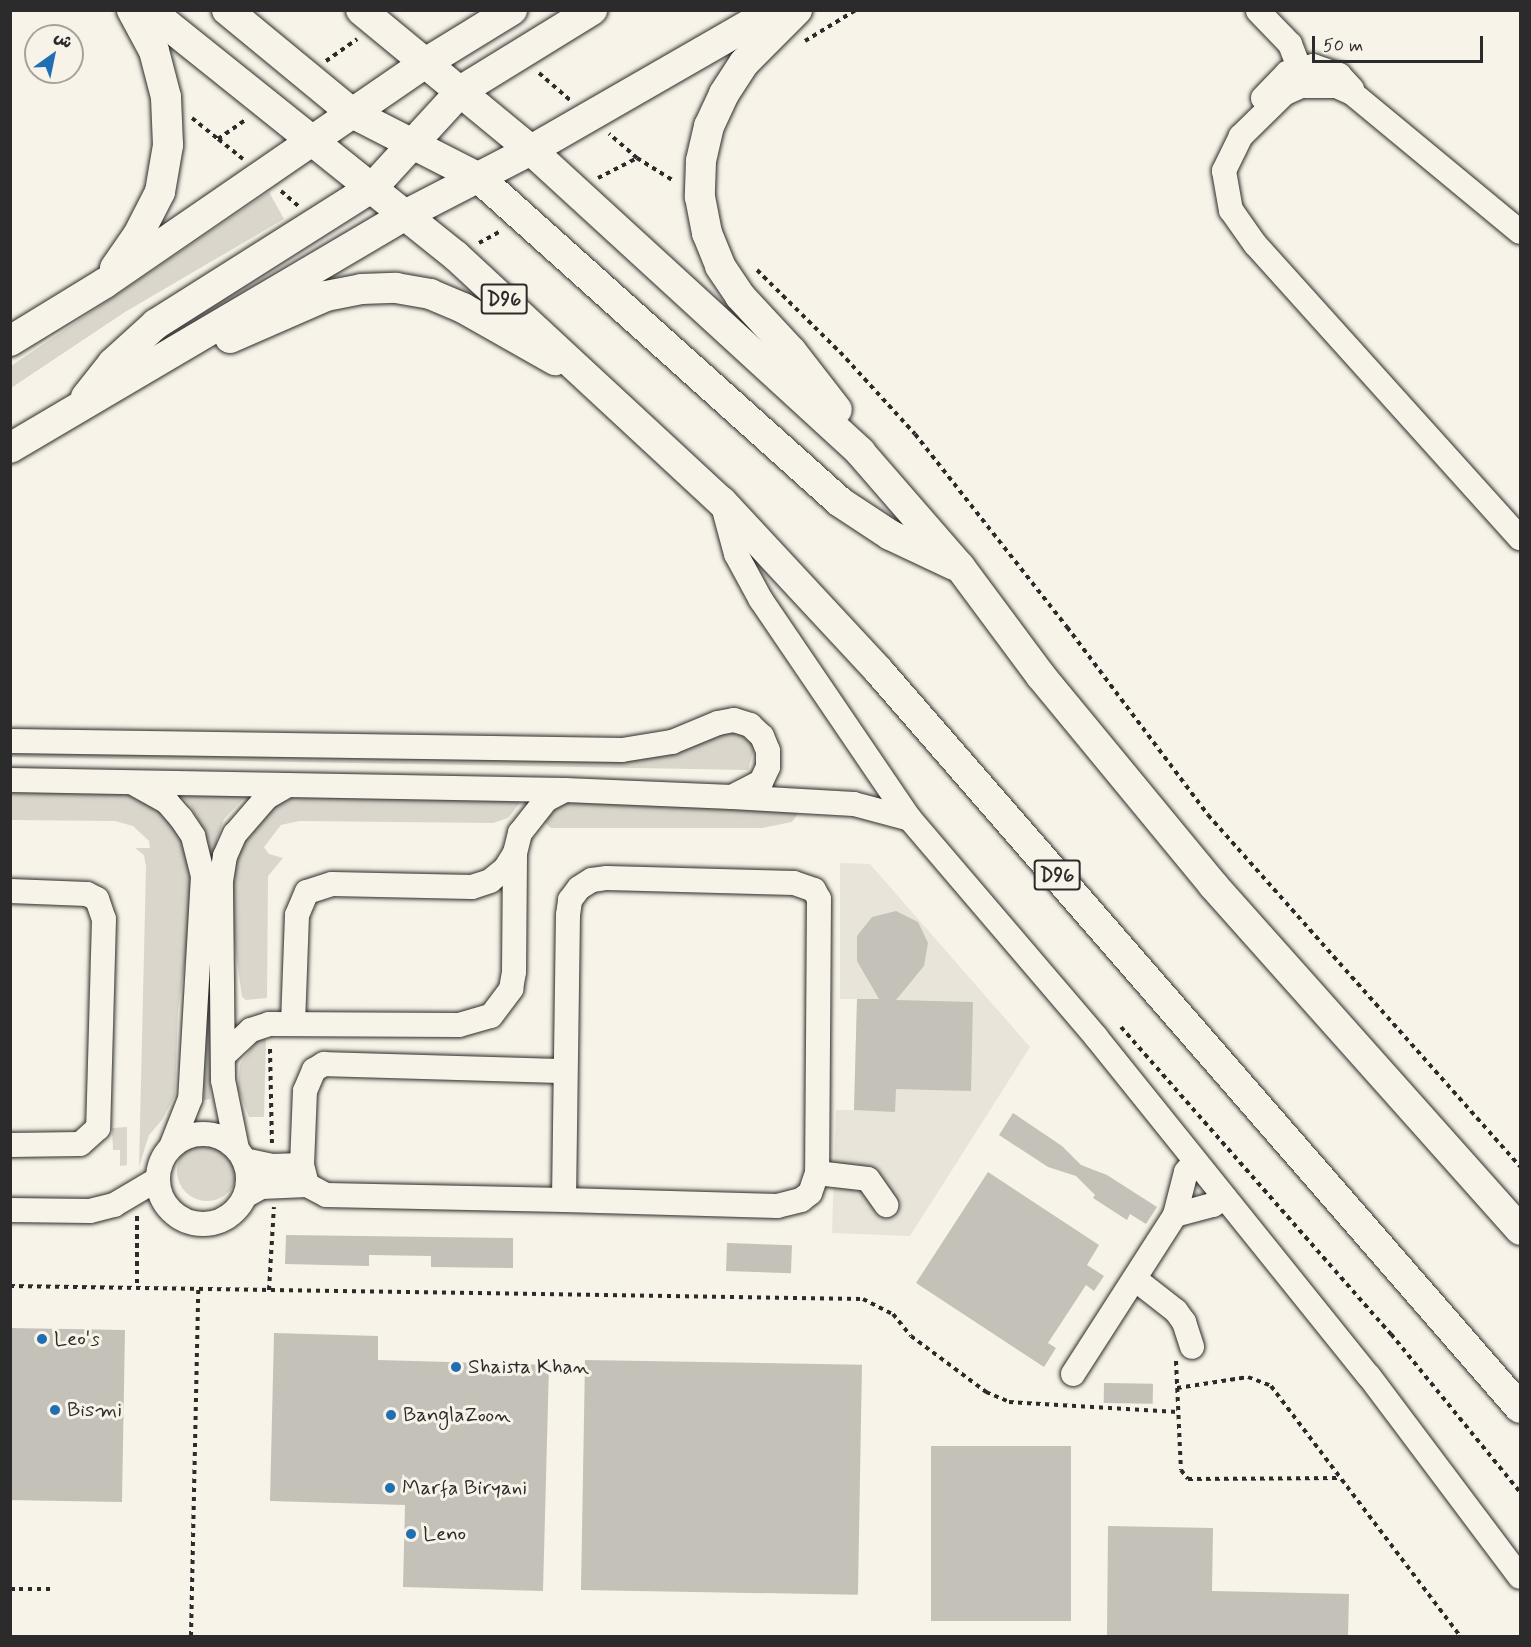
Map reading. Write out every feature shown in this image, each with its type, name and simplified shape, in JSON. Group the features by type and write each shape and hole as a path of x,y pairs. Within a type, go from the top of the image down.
{"main road":[{"path":"105,283 138,235 160,192 168,145 166,97 157,63 132,10"},
{"path":"149,10 311,142 406,214"},
{"path":"227,10 352,112 479,178 840,502 890,535 960,567"},
{"path":"362,10 462,90 531,150 860,452 960,567 1041,676 1169,834 1521,1230"},
{"path":"10,341 105,283 352,112 427,62 512,10"},
{"path":"78,408 113,363 156,324 373,187 462,90 592,10"},
{"path":"10,448 159,363 406,214 531,150 774,10"},
{"path":"797,10 744,63 724,94 709,126 701,161 700,197 707,233 720,266 740,296 817,382 860,452"},
{"name":"D96","path":"406,214 600,386 722,502 878,670 1521,1408"},
{"path":"159,363 251,330 327,296 361,289 396,288 430,294 463,308 600,386"}],"street":[{"path":"1258,11 1290,44 1299,67"},
{"path":"1253,116 1282,77 1299,67 1327,68 1339,75 1366,104 1521,232"},
{"path":"1366,104 1336,86 1301,86 1285,93 1253,116 1219,146 1208,181 1220,215 1255,244 1521,538"},
{"path":"722,502 736,554 761,600 910,819 1096,1036 1369,1376 1521,1577"},
{"path":"10,741 622,750 672,742 718,723 734,720 750,725 762,736 768,751 768,767 760,782 748,792 732,796"},
{"path":"10,780 564,790 732,796 854,804 910,819"},
{"path":"130,782 158,796 181,818 193,836 203,876 190,1099 171,1147 161,1162 158,1179 165,1203 183,1220 195,1223 219,1221 239,1206 245,1196 248,1171 227,1115 223,1056 221,880 225,856 249,813 288,784"},
{"path":"223,1056 251,1030 269,1024 459,1025 491,1016 503,1004 514,972 515,853 520,833 531,814 546,800 564,790"},
{"path":"293,1024 297,915 299,902 307,891 332,885 472,887 490,881 505,869 515,853"},
{"path":"171,1147 181,1139 204,1134 228,1141 240,1154 305,1175 326,1196 777,1206 801,1200 810,1193 817,1173 821,910 814,890 804,885 608,878 592,880 579,888 570,900 568,915 564,1200"},
{"path":"10,891 87,894 97,899 104,918 98,1128 80,1144 10,1144"},
{"path":"305,1175 305,1091 314,1070 324,1064 565,1071"},
{"path":"1073,1374 1175,1215 1186,1172 1195,1161"},
{"path":"817,1173 868,1179 886,1205"},
{"path":"245,1196 261,1187 305,1175"},
{"path":"10,1210 90,1211 137,1194 158,1179"},
{"path":"1175,1215 1213,1205 1225,1197"},
{"path":"1135,1280 1176,1311 1184,1322 1192,1347"}],"path":[{"path":"796,46 856,10"},
{"path":"637,158 700,197"},
{"path":"755,267 778,294 848,359 915,434 1067,627 1208,815 1521,1166"},
{"path":"1211,1132 1384,1326 1521,1492"},
{"path":"137,1194 137,1288"},
{"path":"10,1286 863,1299 893,1314 911,1336 986,1392 1009,1402 1178,1412"},
{"path":"191,1636 198,1289"},
{"path":"1192,1347 1183,1348 1176,1356 1181,1470 1188,1479 1338,1478"},
{"path":"1177,1388 1248,1377 1263,1380 1277,1393 1338,1478 1460,1636"},
{"path":"10,1589 54,1589"}],"shaded area":[{"path":"269,192 284,219 125,312 11,388 11,366"},
{"path":"719,728 748,737 754,749 748,770 11,757 11,743 624,753"},
{"path":"11,785 118,785 182,826 193,866 191,917 178,1011 175,1095 162,1120 149,1135 139,1167 146,867 144,855 135,848 150,848 149,841 133,826 115,821 11,820"},
{"path":"168,785 253,789 224,819 217,839 210,1099 204,1100 207,838 190,804"},
{"path":"522,790 519,804 508,818 493,823 299,821 281,825 264,847 269,854 283,858 268,876 267,998 246,1000 242,997 232,925 231,861 248,821 281,794"},
{"path":"795,798 797,815 792,822 762,828 551,828 541,819 551,802"},
{"path":"840,863 870,864 1030,1047 910,1236 832,1233 836,1110 854,1110 857,999 840,999"},
{"path":"266,1038 264,1117 249,1117 238,1088 240,1064 256,1042"},
{"path":"127,1127 127,1165 120,1166 120,1150 113,1150 112,1128"},
{"path":"207,1141 224,1146 232,1154 237,1171 232,1188 224,1196 207,1201 190,1196 182,1188 177,1171 182,1154 190,1146"}],"building":[{"path":"896,911 918,922 928,943 924,966 896,1000 973,1002 971,1091 896,1089 895,1112 854,1110 857,999 879,999 857,961 857,936 872,917"},
{"path":"1013,1113 1062,1146 1081,1165 1107,1175 1157,1207 1146,1224 1130,1214 1127,1220 1093,1198 1095,1195 1076,1176 1048,1167 999,1135"},
{"path":"988,1172 1099,1245 1087,1265 1104,1276 1094,1291 1086,1285 1048,1343 1056,1348 1044,1367 916,1283"},
{"path":"286,1235 513,1238 513,1268 431,1267 431,1256 369,1255 369,1266 285,1264"},
{"path":"727,1243 792,1245 791,1273 726,1271"},
{"path":"10,1328 125,1330 122,1502 10,1500"},
{"path":"274,1333 378,1336 378,1360 549,1365 543,1591 403,1587 405,1505 270,1501"},
{"path":"585,1360 862,1365 858,1595 581,1590"},
{"path":"1104,1383 1153,1384 1153,1404 1104,1403"},
{"path":"931,1446 1071,1446 1071,1621 931,1621"},
{"path":"1108,1526 1213,1528 1212,1591 1349,1594 1348,1636 1107,1636"}],"place":[{"name":"Leo's","path":"42,1339"},
{"name":"Shaista Khan","path":"456,1367"},
{"name":"Bismi","path":"55,1410"},
{"name":"BanglaZoon","path":"391,1415"},
{"name":"Marfa Biryani","path":"390,1488"},
{"name":"Leno","path":"411,1534"}]}
